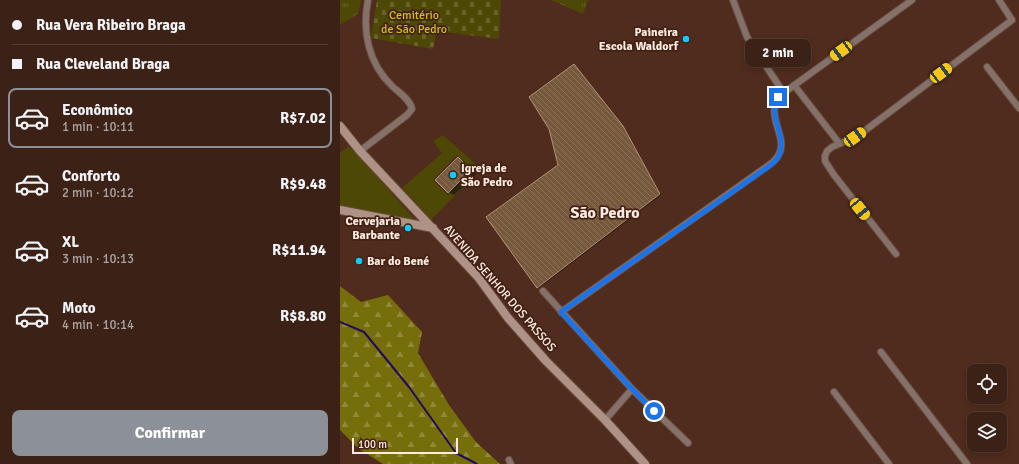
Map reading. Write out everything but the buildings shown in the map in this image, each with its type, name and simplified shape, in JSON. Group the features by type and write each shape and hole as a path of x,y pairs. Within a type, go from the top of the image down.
{"street":[{"path":"360,151 408,115 412,109 409,102 383,77 371,56 367,43 365,26 368,0"},
{"path":"733,0 747,37 783,92"},
{"path":"561,312 755,176 776,159 780,153 781,145 775,118 774,103 783,92 912,0"},
{"path":"998,0 1012,20 1019,22"},
{"path":"896,254 828,167 825,161 827,151 863,132 1012,20"},
{"path":"988,67 1019,108"},
{"path":"794,85 839,144"},
{"name":"AVENIDA SENHOR DOS PASSOS","path":"340,126 360,151 478,277 508,318 546,361 605,420 645,464"},
{"path":"340,210 433,228"},
{"path":"543,291 632,389 688,444"},
{"path":"881,352 967,464"},
{"path":"605,420 632,389"},
{"path":"834,392 889,464"}],"green space":[{"path":"340,0 361,0 358,14 340,25"},
{"name":"Cemitério de São Pedro","path":"377,0 501,0 499,39 437,31 433,49 371,38"},
{"path":"551,0 588,0 583,14"},
{"path":"443,135 481,169 476,173 457,155 433,180 448,195 472,171 475,174 431,220 402,188 442,153 433,141"},
{"path":"349,146 416,221 340,207 340,153"},
{"path":"340,286 361,302 388,295 422,332 418,353 449,405 476,442 500,464 383,464 359,449 340,430"}],"waterway":[{"path":"340,322 364,332 409,387 456,453 477,464"}],"place":[{"name":"Paineira Escola Waldorf","path":"686,39"},
{"name":"Igreja de São Pedro","path":"453,175"},
{"name":"Cervejaria Barbante","path":"408,228"},
{"name":"Bar do Bené","path":"359,261"}],"district":[{"name":"São Pedro","path":"605,212"}],"route":[{"path":"654,411 561,312 769,166 780,153 781,145 774,110 774,103 778,97"}]}
